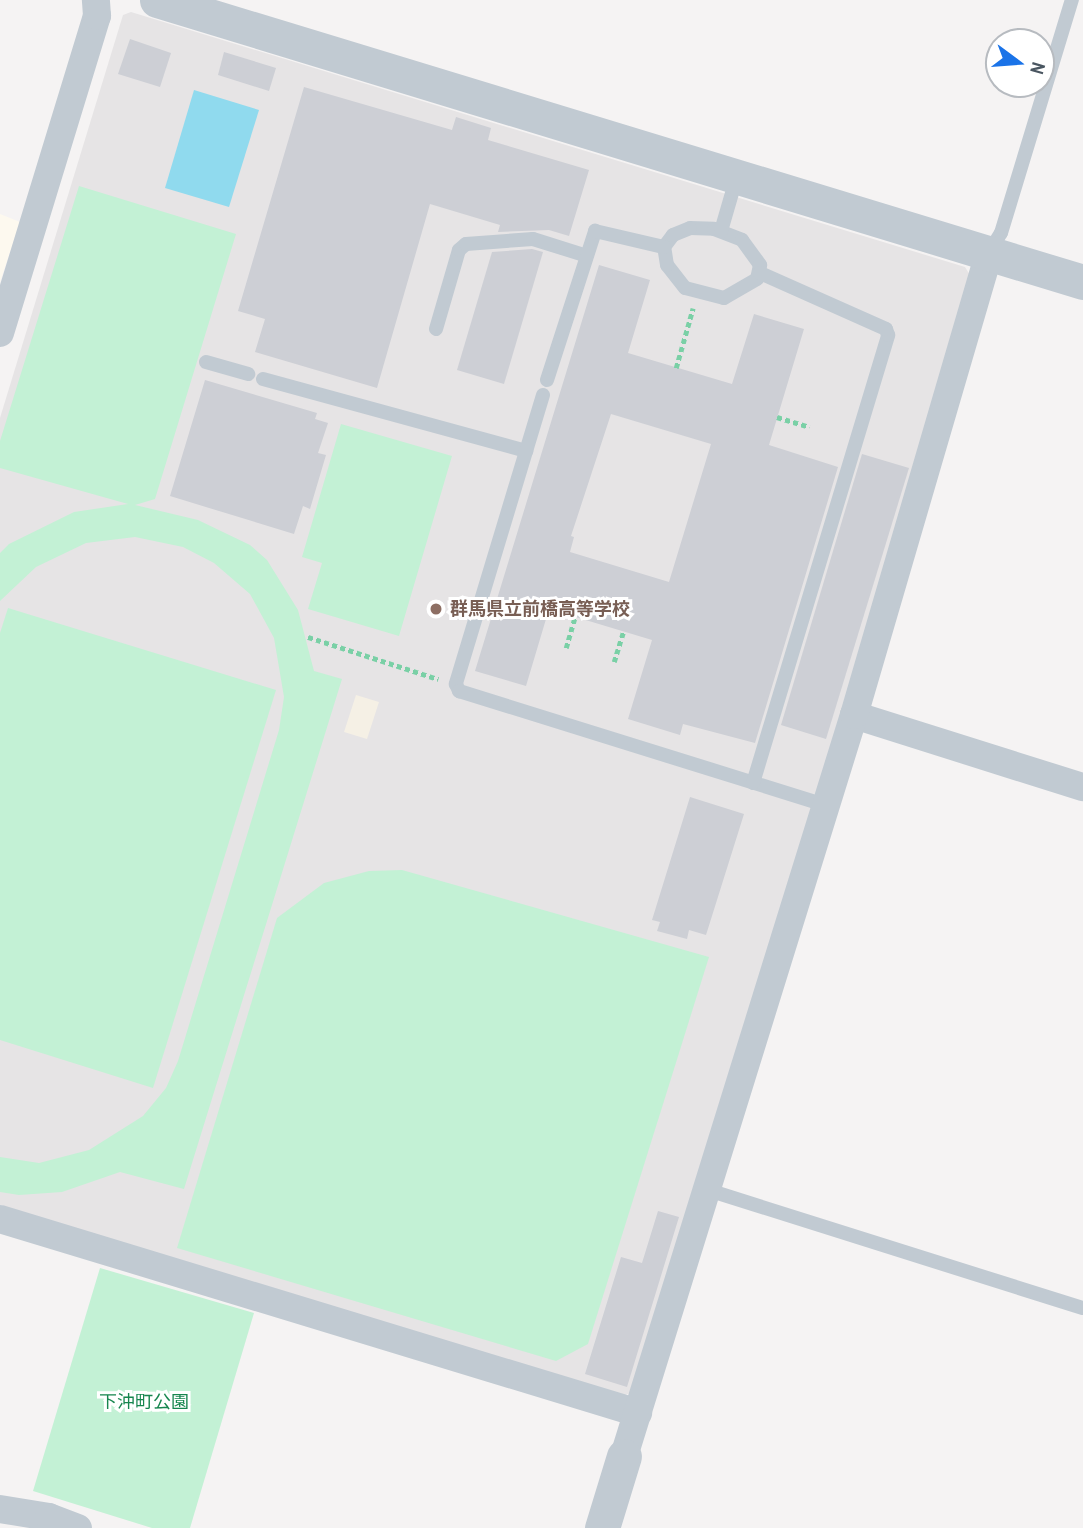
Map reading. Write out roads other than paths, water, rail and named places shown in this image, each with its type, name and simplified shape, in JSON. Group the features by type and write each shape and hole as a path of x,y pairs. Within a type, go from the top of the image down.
{"street":[{"path":"0,333 97,16 96,0"},
{"path":"157,0 737,173 1083,282"},
{"path":"602,1528 854,715 989,253"},
{"path":"854,715 1083,787"},
{"path":"0,1219 638,1413"},
{"path":"0,1509 49,1517 78,1528"}],"lane":[{"path":"989,253 1001,233 1072,0"},
{"path":"720,231 737,173"},
{"path":"547,380 584,255 595,231 603,229 664,247"},
{"path":"664,247 682,230 720,231 752,248 760,273 886,329 888,335 753,783"},
{"path":"436,329 459,250 466,244 533,239 584,255"},
{"path":"664,247 672,274 685,288 698,294 724,298 738,293 760,273"},
{"path":"206,362 248,374"},
{"path":"263,379 526,451"},
{"path":"542,395 456,684 459,691 826,805"},
{"path":"705,1189 1083,1308"}],"water":[{"path":"194,90 259,110 229,207 165,188"}],"place":[{"name":"群馬県立前橋高等学校","path":"436,609"}],"park label":[{"name":"下沖町公園","path":"144,1402"}]}
